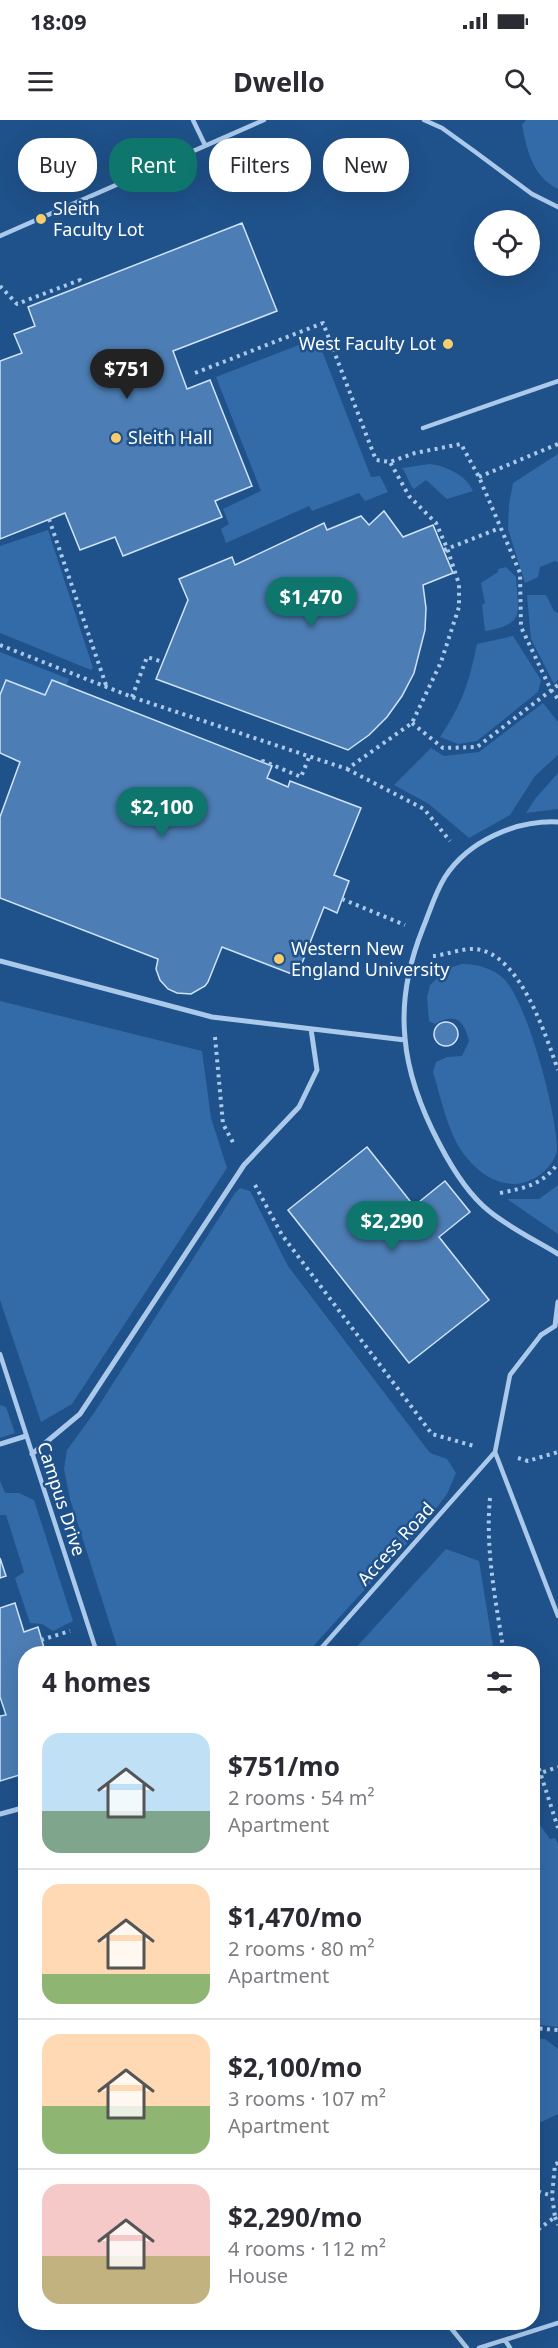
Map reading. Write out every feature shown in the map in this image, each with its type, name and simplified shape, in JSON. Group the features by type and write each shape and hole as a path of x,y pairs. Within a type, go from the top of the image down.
{"street":[{"path":"558,822 527,823 485,841 457,863 445,876 412,959 405,1001 405,1040 414,1081 434,1132 454,1169 487,1209 558,1254"},
{"path":"0,961 212,1017 405,1040"},
{"path":"32,1454 80,1414 244,1165 299,1107 317,1070 311,1029"},
{"path":"541,1335 555,1326 558,1302"},
{"path":"0,1444 26,1436"},
{"path":"0,1814 18,1809"}],"lane":[{"path":"193,120 205,145"},
{"path":"0,236 264,120"},
{"path":"424,120 442,129 532,194 558,207"},
{"path":"423,428 558,381"},
{"path":"541,1335 510,1375 495,1452 558,1616"},
{"name":"Campus Drive","path":"0,1354 95,1646"},
{"name":"Access Road","path":"323,1646 495,1452"},
{"path":"540,2329 558,2323"},
{"path":"452,2330 467,2348"},
{"path":"479,2348 536,2330"},
{"path":"505,2340 510,2348"}],"path":[{"path":"0,286 17,304 80,280 82,285"},
{"path":"195,373 323,323 376,460 390,462 415,453 461,444 479,477 520,573 521,627 551,690 558,699"},
{"path":"479,477 558,444"},
{"path":"347,769 412,723 441,662 459,606 459,584 436,523 409,496 390,462"},
{"path":"49,519 106,686"},
{"path":"445,549 500,528"},
{"path":"0,645 132,697 347,769 424,809 443,831"},
{"path":"132,697 147,657 163,662"},
{"path":"412,723 443,748 477,747 558,685"},
{"path":"262,762 263,760 301,777 310,755"},
{"path":"342,899 381,917"},
{"path":"412,959 475,950 499,958 526,993 540,1019 558,1070"},
{"path":"212,1017 219,1064 223,1124 244,1165 282,1235 432,1434 528,1461 558,1452"},
{"path":"476,1197 526,1187 549,1176 558,1163"},
{"path":"488,1520 503,1646"},
{"path":"41,1640 88,1626"},
{"path":"541,1773 558,1767"},
{"path":"540,1770 558,1828"},
{"path":"540,2029 558,2030"},
{"path":"558,2163 555,2164 552,2196 558,2225"},
{"path":"540,2192 552,2196"},
{"path":"540,2228 555,2217"}],"shaded area":[{"path":"526,120 558,120 558,189 542,177 532,162 522,125"},
{"path":"317,338 371,477 380,476 388,492 365,501 359,493 312,511 309,506 226,543 221,529 229,524 223,509 261,491 216,377"},
{"path":"558,454 558,562 540,567 538,577 525,583 508,529 513,483"},
{"path":"430,464 455,472 466,480 473,491 447,499 426,480 414,489 402,468"},
{"path":"48,530 93,668 91,670 0,633 0,546"},
{"path":"506,567 516,577 517,615 507,625 485,631 482,605 485,603 481,583 498,572 498,569"},
{"path":"527,595 546,595 554,611 558,613 558,680 554,684 531,639"},
{"path":"513,636 541,680 538,692 477,741 458,744 440,737 464,693 477,644"},
{"path":"0,652 69,679 66,686 52,680 45,695 7,680 0,695"},
{"path":"543,703 558,722 558,755 535,776 510,815 469,838 429,804 394,785 431,748 444,756 479,752"},
{"path":"558,773 558,809 526,813 535,799"},
{"path":"462,964 484,967 504,979 523,1011 540,1062 553,1114 557,1151 545,1170 526,1182 514,1184 502,1182 481,1172 457,1144 442,1103 433,1072 436,1062 447,1057 462,1056 469,1041 465,1028 458,1020 442,1020 435,1024 429,1021 427,997 430,985 449,968"},
{"path":"0,1001 202,1051 211,1118 227,1168 72,1404 41,1422 0,1300"},
{"path":"558,1185 558,1234 507,1199 539,1199"},
{"path":"240,1188 250,1191 288,1266 430,1453 447,1459 456,1473 447,1494 426,1522 313,1646 117,1646 70,1499 64,1469 67,1450 94,1413"},
{"path":"0,1405 6,1407 15,1433 0,1438"},
{"path":"0,1481 5,1493 19,1493 34,1500 73,1621 53,1631 42,1624 30,1623 15,1578 24,1572 6,1515 0,1515"},
{"path":"446,1549 479,1561 493,1646 357,1646"},
{"path":"540,1825 550,1839 555,1838 558,1844 558,2027 540,2025"},
{"path":"540,2039 545,2039 558,2049 558,2114 540,2123"}],"building":[{"name":"Sleith Hall","path":"242,223 277,311 173,351 187,389 210,380 252,486 215,501 222,517 123,556 115,537 80,550 65,513 0,539 0,361 22,353 14,334 35,326 28,307"},
{"path":"384,511 403,537 433,525 453,573 423,585 426,608 425,630 414,673 402,696 387,717 369,735 348,750 156,679 188,600 179,579 232,557 235,565 324,523 327,530 361,516 369,525"},
{"path":"6,680 45,695 52,680 272,766 267,778 288,787 290,781 361,808 334,875 349,881 337,913 324,907 297,976 222,947 205,986 191,994 177,993 168,989 160,980 156,969 158,959 0,898 0,817 20,762 0,753 0,695"},
{"path":"446,1022 454,1026 458,1034 454,1042 446,1046 438,1042 434,1034 438,1026"},
{"path":"367,1147 414,1206 445,1181 470,1212 439,1237 489,1300 409,1363 288,1210"},
{"path":"0,1558 6,1576 0,1578"},
{"path":"15,1603 24,1632 38,1627 44,1646 18,1646 18,1775 0,1781 0,1716 6,1715 0,1697 0,1608"}],"place":[{"name":"Sleith Faculty Lot","path":"41,219"},
{"name":"West Faculty Lot","path":"448,344"},
{"name":"Sleith Hall","path":"116,438"},
{"name":"Western New England University","path":"279,959"}]}
